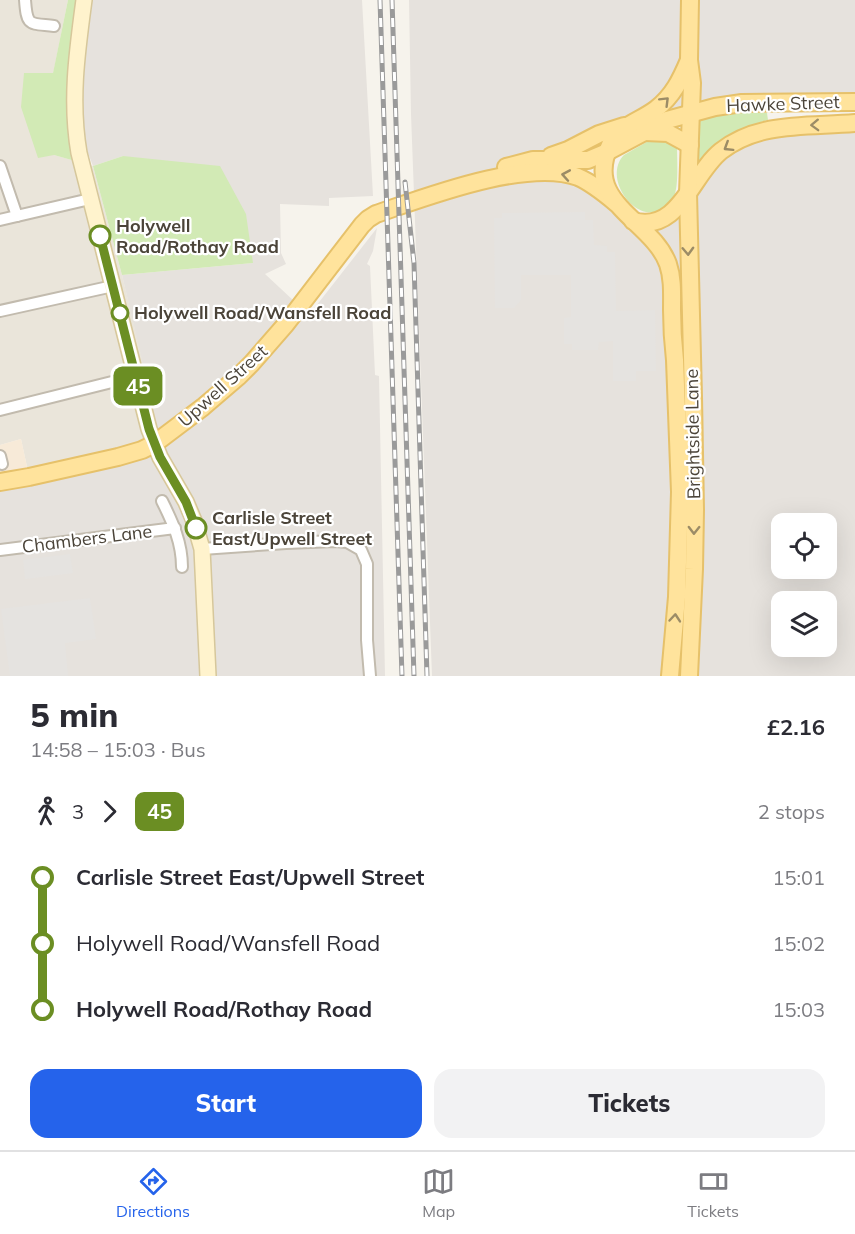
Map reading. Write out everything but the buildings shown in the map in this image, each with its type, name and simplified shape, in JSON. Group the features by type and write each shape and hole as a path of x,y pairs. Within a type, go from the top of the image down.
{"main road":[{"path":"84,0 74,99 79,153 144,412 154,444 186,502 202,549 208,676"},
{"path":"689,60 667,99 637,128 617,135 607,152 603,176 616,203 633,221 642,224 667,217 688,193 692,76 689,60 690,0"},
{"name":"Hawke Street","path":"637,128 715,106 742,103 855,102"},
{"name":"Hawke Street","path":"688,193 708,163 733,143 747,137 783,127 855,123"},
{"path":"533,160 560,153 599,134 637,128 668,133 690,145"},
{"name":"Upwell Street","path":"461,187 492,172 533,160 588,160 607,152"},
{"name":"Upwell Street","path":"0,482 118,457 154,444 210,401 252,363 290,319 368,219 376,214 461,187 515,175 544,172 581,179 616,203"},
{"name":"Brightside Lane","path":"688,193 695,510 690,676"},
{"name":"Brightside Lane","path":"633,221 658,247 667,262 671,278 680,492 677,597 670,676"}],"street":[{"path":"25,0 28,21 33,24 54,26"},
{"path":"0,166 17,216"},
{"path":"0,220 90,199"},
{"path":"0,311 113,286"},
{"path":"0,411 136,376"},
{"name":"Chambers Lane","path":"162,501 175,528 182,553 182,567"},
{"name":"Chambers Lane","path":"0,550 175,528"},
{"path":"202,549 335,541 347,542 361,550 367,564 367,640 370,676"}],"shaded area":[{"path":"0,0 68,0 53,74 54,155 93,166 161,437 29,476 21,439 0,445"},
{"path":"88,0 362,0 373,196 329,198 329,206 280,204 281,253 286,264 265,274 309,315 377,228 373,251 367,264 370,266 375,375 379,376 385,676 0,676 0,481 160,437 122,275 253,263 123,156 93,166 80,132 80,56"},
{"path":"409,0 855,0 855,102 715,107 607,152 533,160 571,176 652,222 733,143 855,123 855,676 432,676 411,114"},
{"path":"585,212 585,220 593,220 594,245 607,246 607,252 615,252 616,311 655,310 656,371 636,371 636,381 613,381 613,341 599,342 598,350 572,350 572,344 564,344 564,318 571,317 571,275 521,275 521,300 514,308 495,308 494,218 502,218 502,213"},
{"path":"21,439 29,476 0,481 0,445"},
{"path":"70,554 73,573 25,579 23,560"},
{"path":"90,598 96,639 65,643 68,676 10,676 1,609"}],"green space":[{"path":"68,0 78,0 67,102 75,161 54,155 38,158 21,107 24,73 53,73"},
{"path":"745,111 767,113 768,120 737,132 719,144 696,167 697,119"},
{"path":"659,135 677,146 676,192 665,207 655,212 644,211 634,206 626,198 617,176 618,165 624,155"},
{"path":"123,156 220,166 246,214 253,263 122,275 93,166"}],"railway":[{"path":"380,0 402,676"},
{"path":"392,0 414,676"},
{"path":"405,182 414,263 427,676"}],"bus line":[{"name":"45","path":"100,236 149,429 160,457 186,502 196,528"}],"place":[{"name":"Holywell Road/Rothay Road","path":"100,236"},
{"name":"Holywell Road/Wansfell Road","path":"120,313"},
{"name":"Carlisle Street East/Upwell Street","path":"196,528"}]}
